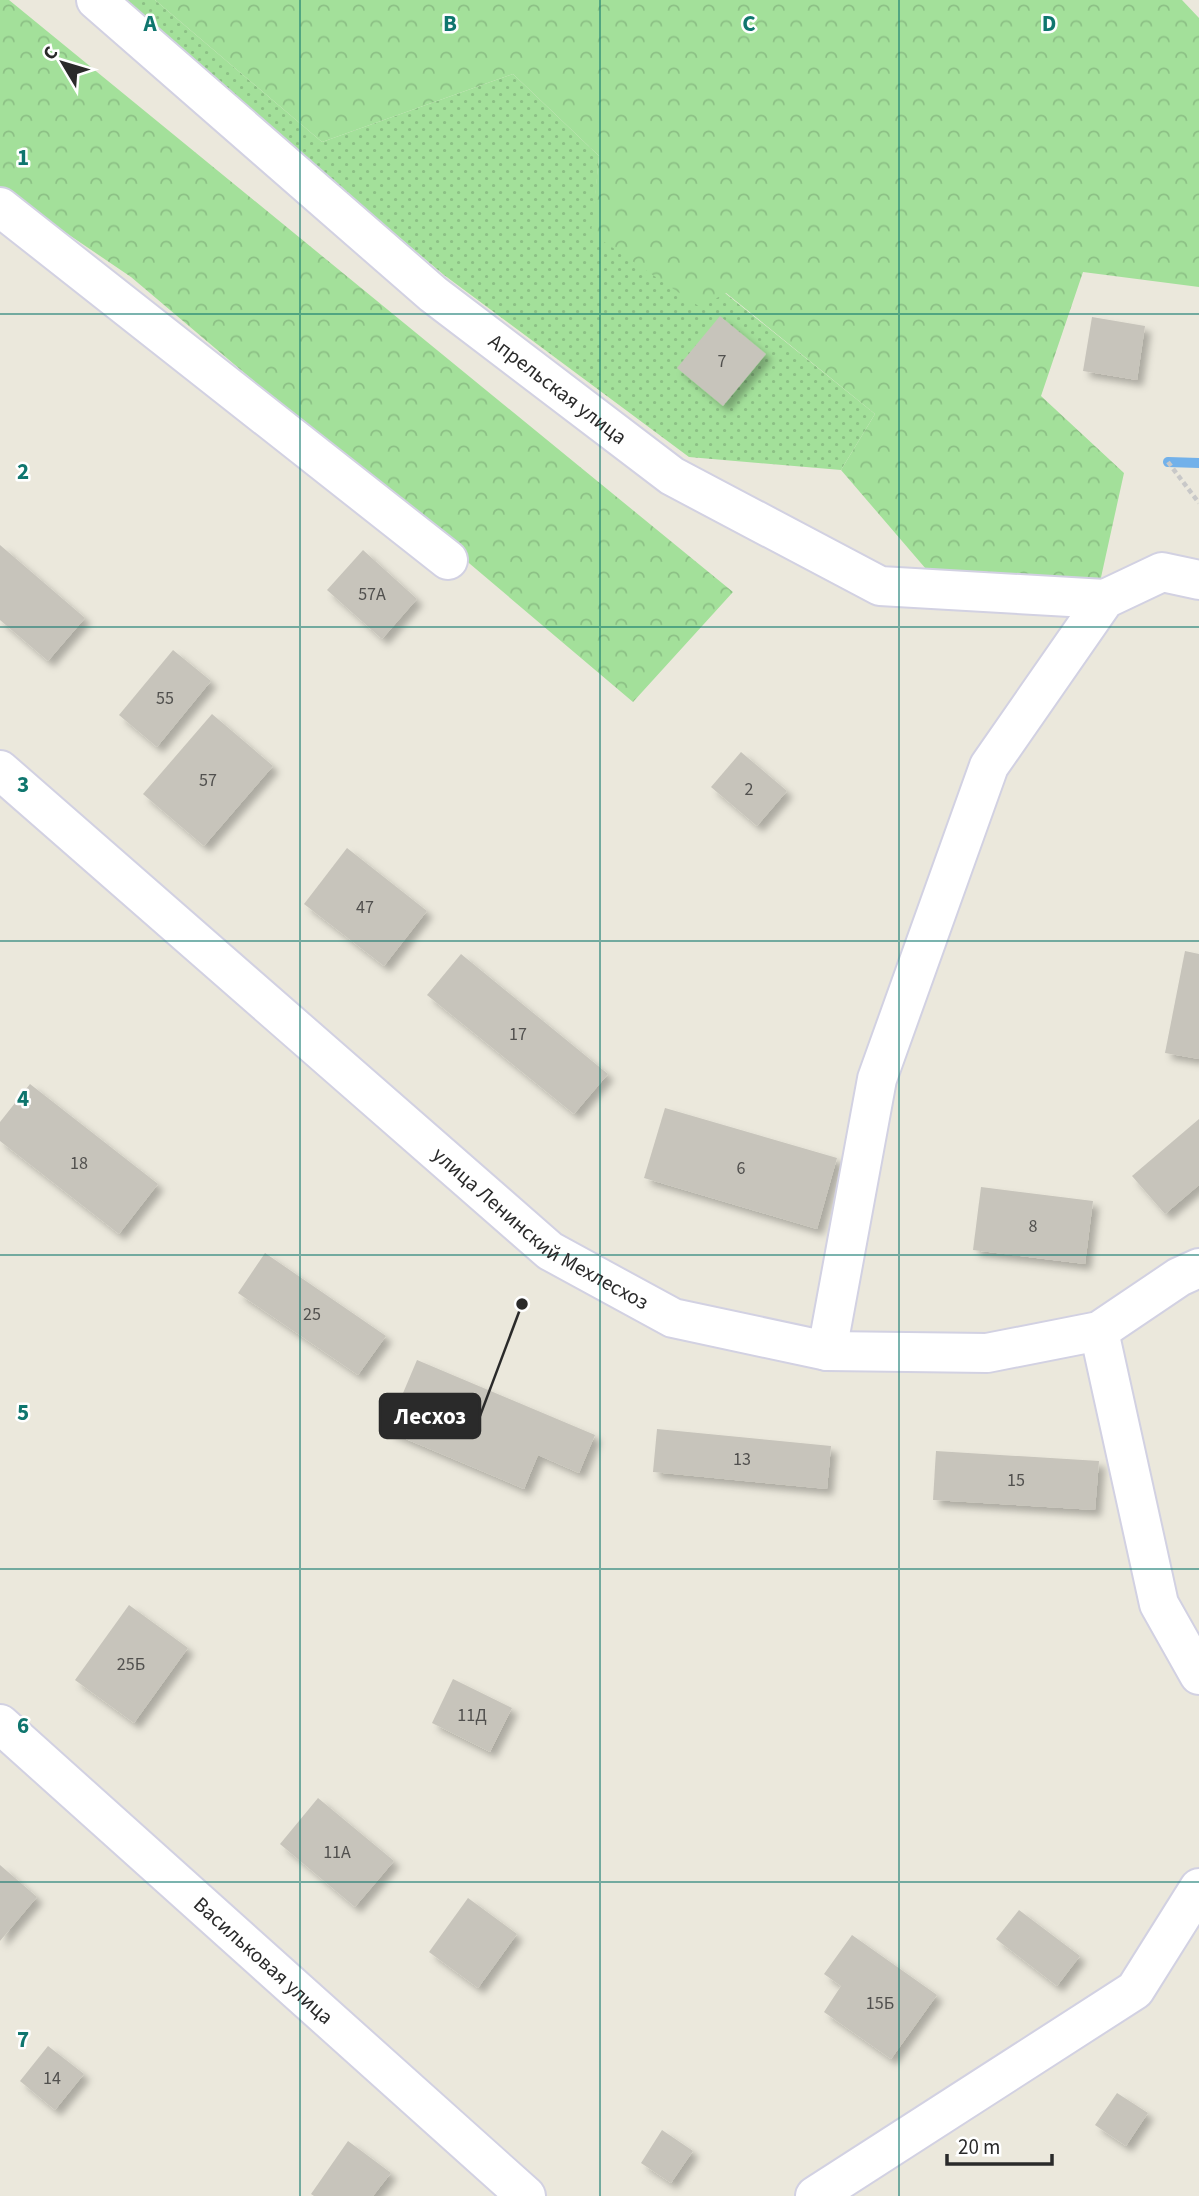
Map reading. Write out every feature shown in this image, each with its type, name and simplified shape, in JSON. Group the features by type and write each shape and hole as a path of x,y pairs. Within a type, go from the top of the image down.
{"street":[{"name":"Апрельская улица","path":"96,0 433,294 672,476 880,586 1105,599"},
{"path":"0,207 448,560"},
{"path":"827,1351 877,1079 989,766 1105,599 1161,572 1199,580"},
{"name":"улица Ленинский Мехлесхоз","path":"0,770 550,1251 673,1318 827,1351 987,1353 1099,1331 1179,1277 1199,1268"},
{"path":"1099,1331 1159,1604 1199,1675"},
{"name":"Васильковая улица","path":"0,1724 526,2196"},
{"path":"815,2196 1135,1990 1199,1888"}],"path":[{"path":"1167,462 1199,503"}],"green space":[{"path":"0,0 9,0 733,592 633,702 131,277 0,188"},
{"path":"117,0 155,0 322,142 513,74 599,156 592,233 725,293 875,414 841,470 689,457 444,275"},
{"path":"155,0 1182,0 1199,18 1199,287 1083,272 1041,396 1124,473 1100,582 926,569 841,470 875,414 726,293 700,307 591,233 599,156 513,74 322,142"}],"building":[{"path":"720,316 766,354 723,406 677,368"},
{"path":"1092,317 1145,326 1137,380 1083,371"},
{"path":"0,545 85,618 48,661 0,620"},
{"path":"363,550 417,599 382,639 327,590"},
{"path":"173,650 211,681 157,747 119,715"},
{"path":"212,714 273,766 204,846 143,794"},
{"path":"741,752 787,791 757,826 711,787"},
{"path":"347,848 427,911 384,966 304,904"},
{"path":"1185,951 1199,954 1199,1059 1165,1053"},
{"path":"461,954 608,1074 574,1114 427,995"},
{"path":"30,1084 158,1184 119,1234 0,1141 0,1122"},
{"path":"665,1108 837,1158 817,1229 644,1178"},
{"path":"1199,1119 1199,1185 1165,1214 1132,1176"},
{"path":"981,1187 1093,1201 1085,1264 973,1250"},
{"path":"265,1253 386,1336 358,1375 238,1293"},
{"path":"417,1360 595,1435 579,1473 538,1455 524,1489 387,1431"},
{"path":"657,1429 831,1446 827,1489 653,1472"},
{"path":"936,1451 1099,1461 1095,1510 933,1500"},
{"path":"129,1605 188,1648 134,1723 75,1680"},
{"path":"453,1679 512,1708 490,1752 432,1723"},
{"path":"318,1798 394,1861 355,1907 280,1844"},
{"path":"0,1865 37,1897 0,1941"},
{"path":"468,1898 517,1934 478,1988 429,1952"},
{"path":"1019,1910 1080,1956 1057,1986 996,1939"},
{"path":"852,1935 937,1995 891,2059 824,2012 841,1986 824,1974"},
{"path":"48,2046 84,2074 55,2110 20,2081"},
{"path":"1117,2093 1148,2113 1126,2146 1095,2125"},
{"path":"662,2130 693,2151 671,2183 641,2163"},
{"path":"348,2141 391,2173 373,2196 314,2196 311,2194"}],"waterway":[{"path":"1168,462 1199,463"}],"place":[{"name":"Лесхоз","path":"522,1304"}]}
